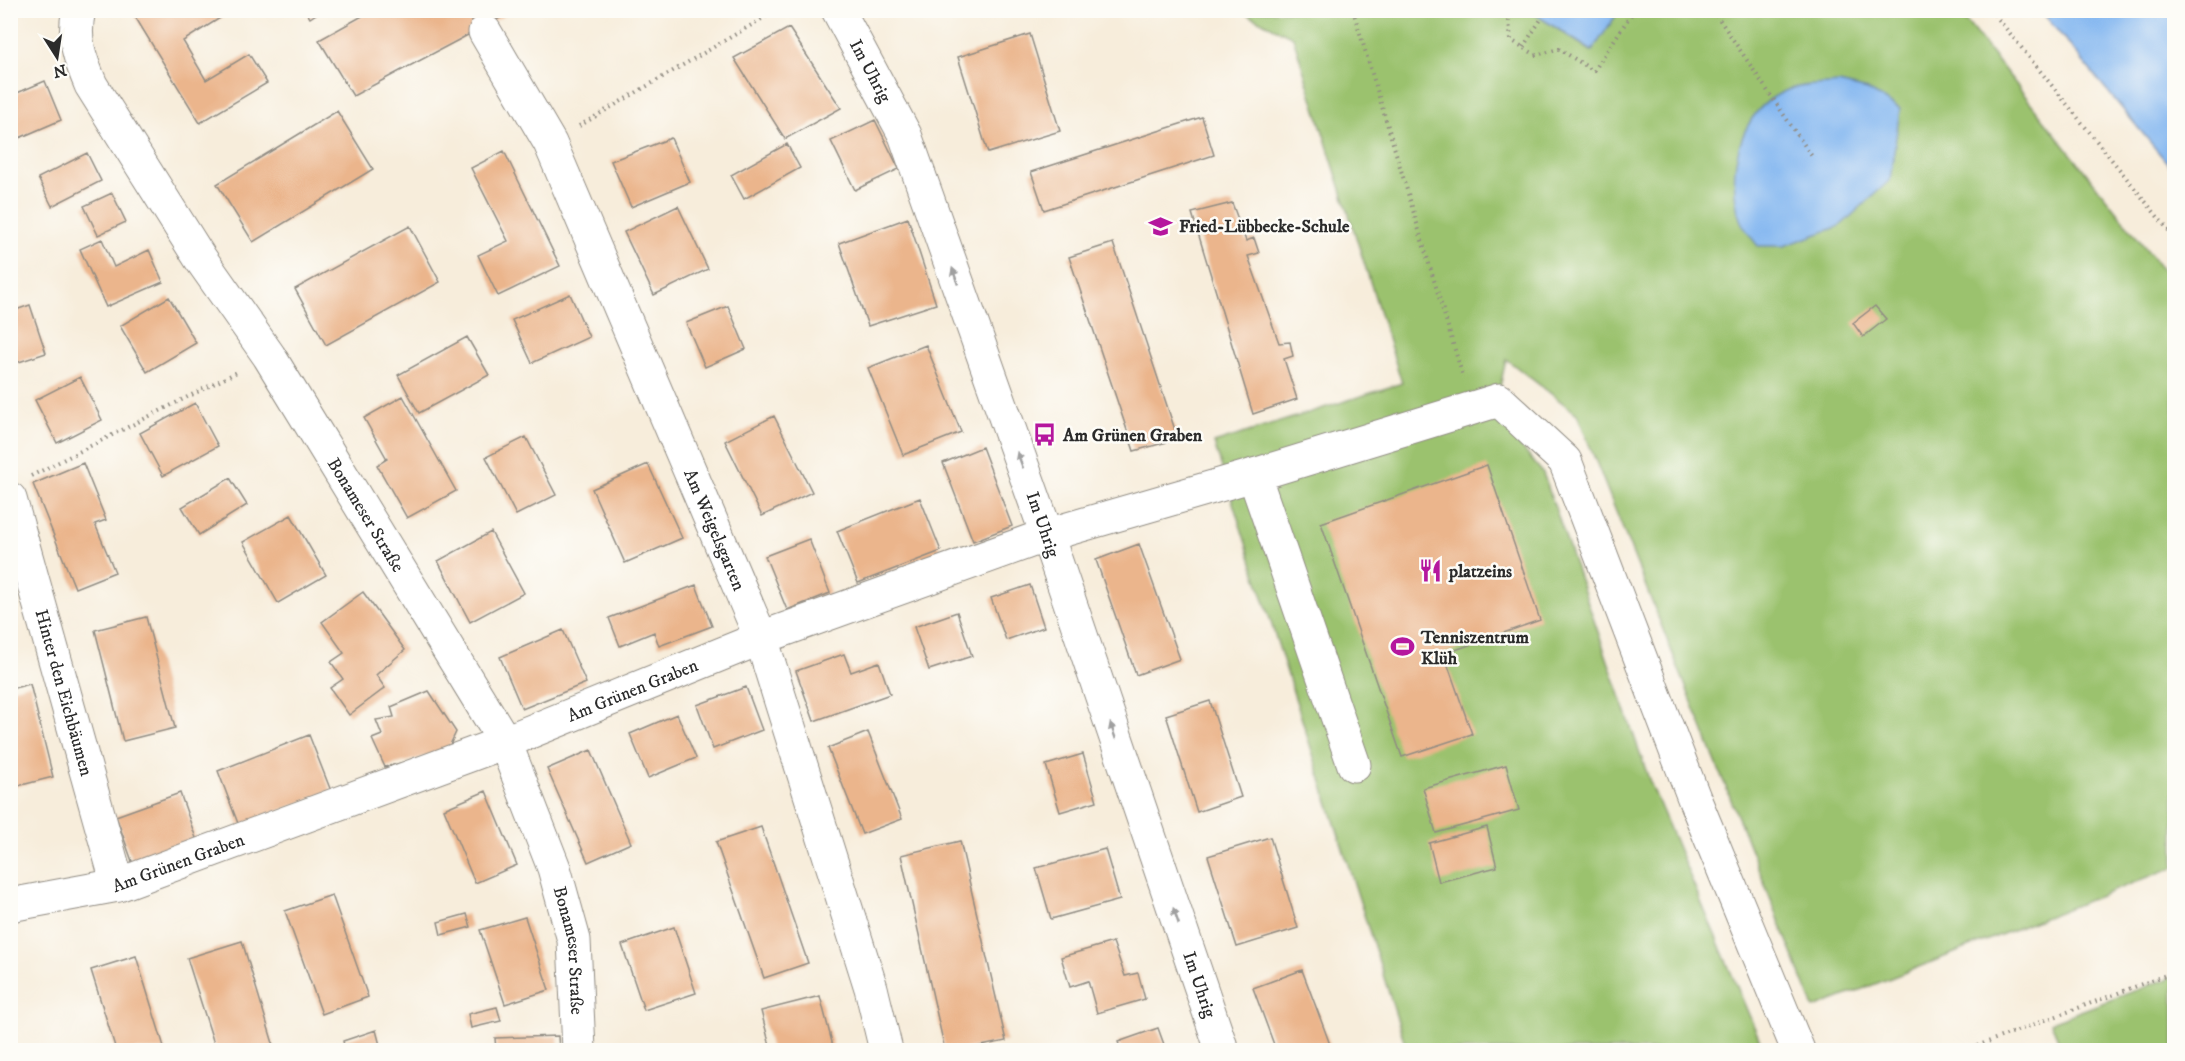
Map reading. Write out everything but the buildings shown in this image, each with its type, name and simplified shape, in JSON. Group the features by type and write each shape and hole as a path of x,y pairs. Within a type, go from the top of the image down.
{"street":[{"name":"Bonameser Straße","path":"79,10 75,37 79,56 91,85 200,258 269,356 505,742 554,868 574,940 579,1050"},
{"name":"Im Uhrig","path":"838,10 906,135 1047,535 1222,1050"},
{"name":"Am Weigelsgarten","path":"485,32 550,143 761,638 871,988 886,1050"},
{"name":"Am Grünen Graben","path":"10,905 118,885 505,742 761,638 1047,535 1499,400 1565,461 1694,798 1798,1050"},
{"path":"1254,475 1354,765"},
{"name":"Hinter den Eichbäumen","path":"16,490 118,885"}],"path":[{"path":"550,143 777,10"},
{"path":"1353,10 1473,409"},
{"path":"1505,10 1508,12 1511,40 1536,55 1559,49 1594,71 1634,10"},
{"path":"1713,10 1813,158"},
{"path":"1991,10 2175,237"},
{"path":"1523,47 1542,18"},
{"path":"16,490 269,356"},
{"path":"1966,1050 2175,972"}],"green space":[{"path":"1240,11 1530,11 1591,51 1619,11 1958,11 2174,284 2174,867 1814,1008 1577,414 1506,359 1494,415 1543,473 1650,782 1764,1050 1407,1050 1214,443 1402,383 1293,37"},
{"path":"2174,976 2174,1050 2062,1050 2051,1022"}],"water":[{"path":"1619,10 1592,51 1530,11"},
{"path":"2041,11 2174,11 2174,171"},
{"path":"1839,83 1868,90 1900,109 1890,180 1840,226 1784,246 1758,246 1741,222 1736,201 1736,164 1746,128 1769,100 1785,91 1804,86"}],"place":[{"name":"Fried-Lübbecke-Schule","path":"1161,226"},
{"name":"Am Grünen Graben","path":"1045,435"},
{"name":"platzeins","path":"1431,571"},
{"name":"Tenniszentrum Klüh","path":"1403,647"}]}
